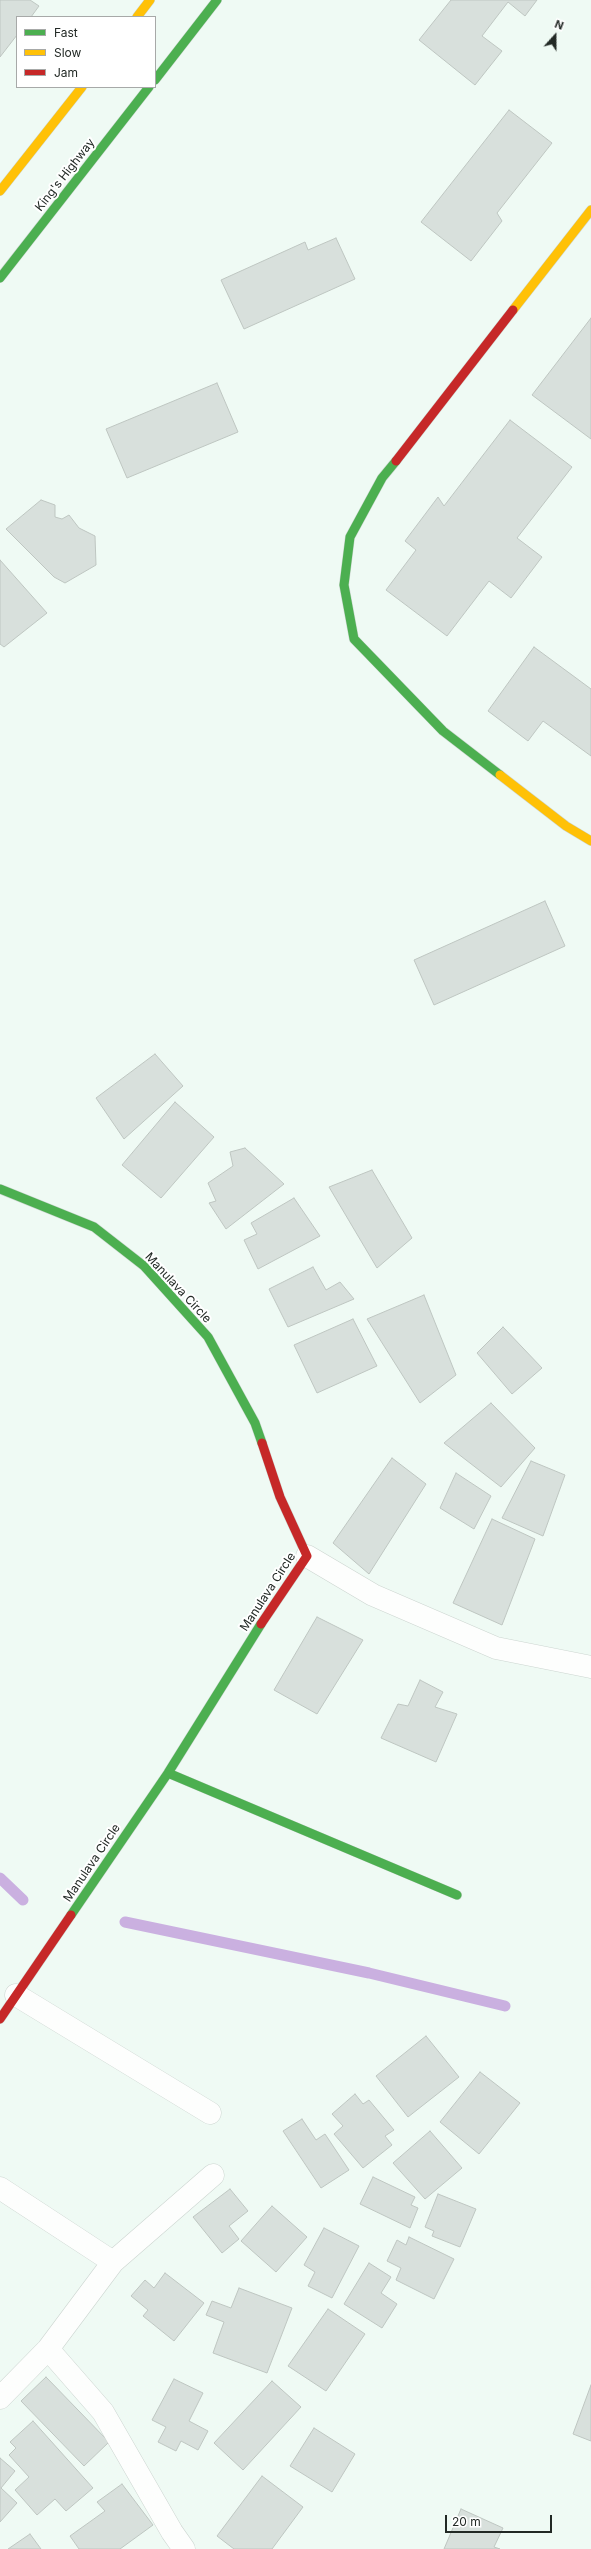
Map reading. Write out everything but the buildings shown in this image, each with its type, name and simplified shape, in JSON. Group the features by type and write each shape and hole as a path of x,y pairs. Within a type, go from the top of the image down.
{"main road":[{"path":"138,16 150,0"},
{"path":"156,79 217,0"},
{"path":"0,191 81,88"},
{"name":"King's Highway","path":"0,278 148,88"},
{"path":"591,210 382,478 350,538 344,585 354,638 443,731 566,826 591,841"},
{"name":"Manulava Circle","path":"0,1189 94,1227 144,1266 208,1337 255,1424 280,1497 307,1556 261,1624 168,1773 0,2019"},
{"path":"168,1773 457,1895"}],"street":[{"path":"307,1556 373,1595 496,1648 591,1667"},
{"path":"16,1995 210,2113"},
{"path":"0,2398 48,2349 113,2262 213,2175"},
{"path":"0,2188 113,2262"},
{"path":"48,2349 103,2412 184,2549"}],"waterway":[{"path":"0,1878 23,1900"},
{"path":"125,1922 369,1973 505,2006"}],"traffic: fast":[{"path":"156,79 217,0"},
{"path":"0,278 148,88"},
{"path":"396,461 382,478 350,537 344,585 354,639 443,731 500,775"},
{"path":"0,1189 94,1227 144,1266 208,1337 255,1423 262,1443"},
{"path":"71,1915 168,1773 261,1624"},
{"path":"168,1773 457,1895"}],"traffic: slow":[{"path":"138,16 150,0"},
{"path":"0,191 81,88"},
{"path":"513,310 591,210"},
{"path":"500,775 566,826 591,841"}],"traffic: jam":[{"path":"396,461 513,310"},
{"path":"261,1624 307,1556 280,1497 262,1443"},
{"path":"0,2019 71,1915"}]}
